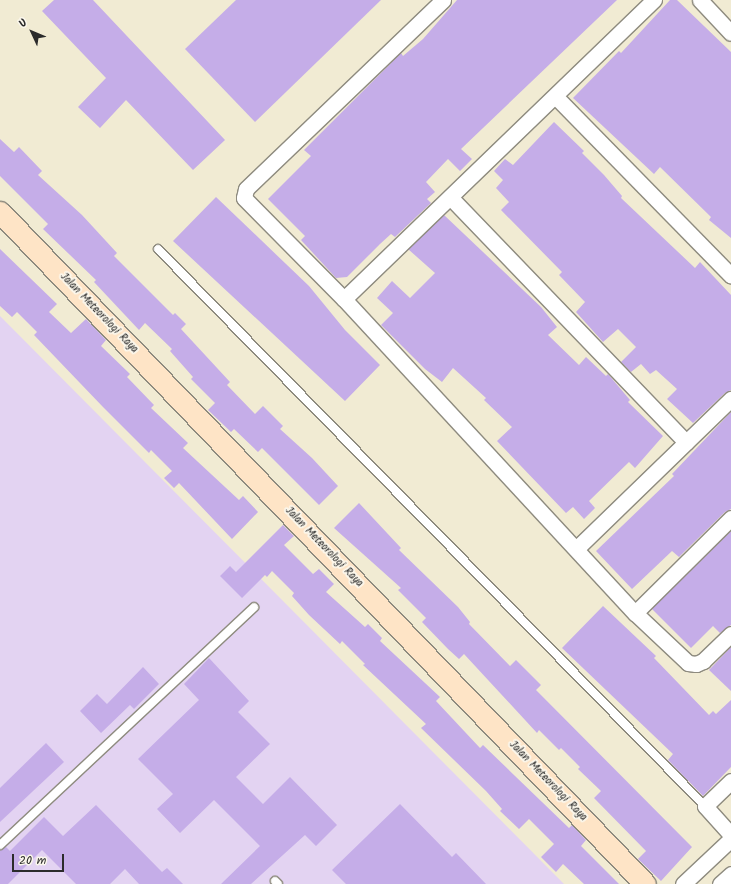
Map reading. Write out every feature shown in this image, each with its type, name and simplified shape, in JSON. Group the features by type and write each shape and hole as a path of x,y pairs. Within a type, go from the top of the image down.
{"street":[{"path":"443,0 244,191 246,200 344,299 635,613 688,662 696,664 703,661 731,634"},
{"path":"344,299 556,97 654,0"},
{"path":"700,0 731,33"},
{"path":"556,97 731,276"},
{"path":"451,198 686,442"},
{"name":"Jalan Meteorologi Raya","path":"0,212 647,884"},
{"path":"576,549 731,399"},
{"path":"635,613 731,518"},
{"path":"731,781 705,806 731,835"},
{"path":"683,884 731,838"},
{"path":"720,884 731,874"}],"lane":[{"path":"158,249 705,806"},
{"path":"0,845 254,607"}],"shaded area":[{"path":"0,316 564,884 0,884"}],"building":[{"path":"54,0 93,0 225,140 193,170 126,100 100,128 78,107 106,78 42,11"},
{"path":"236,0 381,0 255,122 185,49"},
{"path":"457,0 617,0 461,149 472,159 460,171 448,159 426,182 435,192 427,199 431,203 395,237 391,234 347,277 336,278 301,240 305,236 268,199 311,156 304,150 401,53 403,56 423,39"},
{"path":"670,0 677,0 731,52 731,238 709,220 711,217 660,167 654,174 573,98 619,51 621,53"},
{"path":"554,122 584,151 582,153 604,175 622,196 621,198 695,268 700,262 731,295 731,390 725,393 693,423 667,399 677,389 656,370 650,374 641,364 631,372 621,362 636,347 618,329 603,342 576,312 585,302 559,275 562,272 501,210 509,202 496,188 503,180 494,171 505,159 513,165"},
{"path":"0,139 14,152 19,147 42,171 38,175 82,215 117,253 114,256 173,315 175,313 186,324 181,329 230,382 227,385 255,414 263,406 283,426 280,429 312,458 338,486 319,505 262,448 258,452 234,429 231,432 208,410 215,403 191,379 193,377 170,351 172,349 145,323 139,330 94,282 96,280 43,229 48,224 0,176"},
{"path":"216,197 309,286 345,330 380,365 345,401 173,241"},
{"path":"444,215 541,307 557,327 548,335 579,365 586,357 606,376 608,374 630,400 628,402 663,436 635,468 629,462 589,501 595,508 584,519 573,507 566,513 497,441 512,427 484,400 486,398 453,368 442,382 425,369 381,325 393,313 377,298 392,281 410,298 435,273 408,249"},
{"path":"0,249 57,304 49,312 71,333 86,319 106,340 101,346 130,374 127,377 154,405 151,408 188,443 183,448 239,500 243,496 258,512 232,539 179,483 174,488 164,478 172,471 151,450 149,453 103,407 34,335 37,332 17,312 12,317 0,306"},
{"path":"731,412 731,509 725,512 679,557 672,551 632,589 596,551 674,476 672,474"},
{"path":"359,503 401,548 399,550 458,607 470,622 469,624 510,666 516,660 541,685 536,690 692,847 661,881 638,859 646,851 594,798 601,791 578,769 580,767 561,748 559,750 539,730 537,733 464,654 459,659 448,649 422,622 426,618 398,590 401,588 334,528"},
{"path":"283,525 294,536 284,545 313,574 319,569 334,584 326,592 365,627 368,624 382,638 380,641 440,697 436,701 480,748 483,745 569,828 572,825 586,840 581,846 619,884 584,884 563,864 556,872 541,857 554,844 529,819 519,829 500,811 502,809 486,791 421,728 426,724 363,665 365,664 342,641 340,644 309,615 292,596 294,593 272,571 267,577 265,575 242,598 220,576 230,566 236,572"},
{"path":"731,531 731,625 720,633 713,626 691,648 652,609"},
{"path":"603,606 656,656 654,658 709,715 713,711 716,714 731,700 731,767 703,796 668,760 673,754 562,648"},
{"path":"731,647 731,691 709,670"},
{"path":"209,658 249,701 238,712 270,744 236,777 263,804 290,777 337,825 316,846 305,835 251,884 221,884 260,846 214,800 180,833 157,809 173,794 138,759 199,700 184,684"},
{"path":"143,667 159,684 134,709 130,705 101,733 80,711 97,694 107,704"},
{"path":"46,743 64,762 0,822 0,788"},
{"path":"400,804 452,857 456,853 486,884 346,884 332,870"},
{"path":"96,805 162,872 167,868 183,884 139,884 125,869 110,884 76,884 42,850 8,884 0,884 0,850 6,847 10,851 44,817 63,836"}]}
